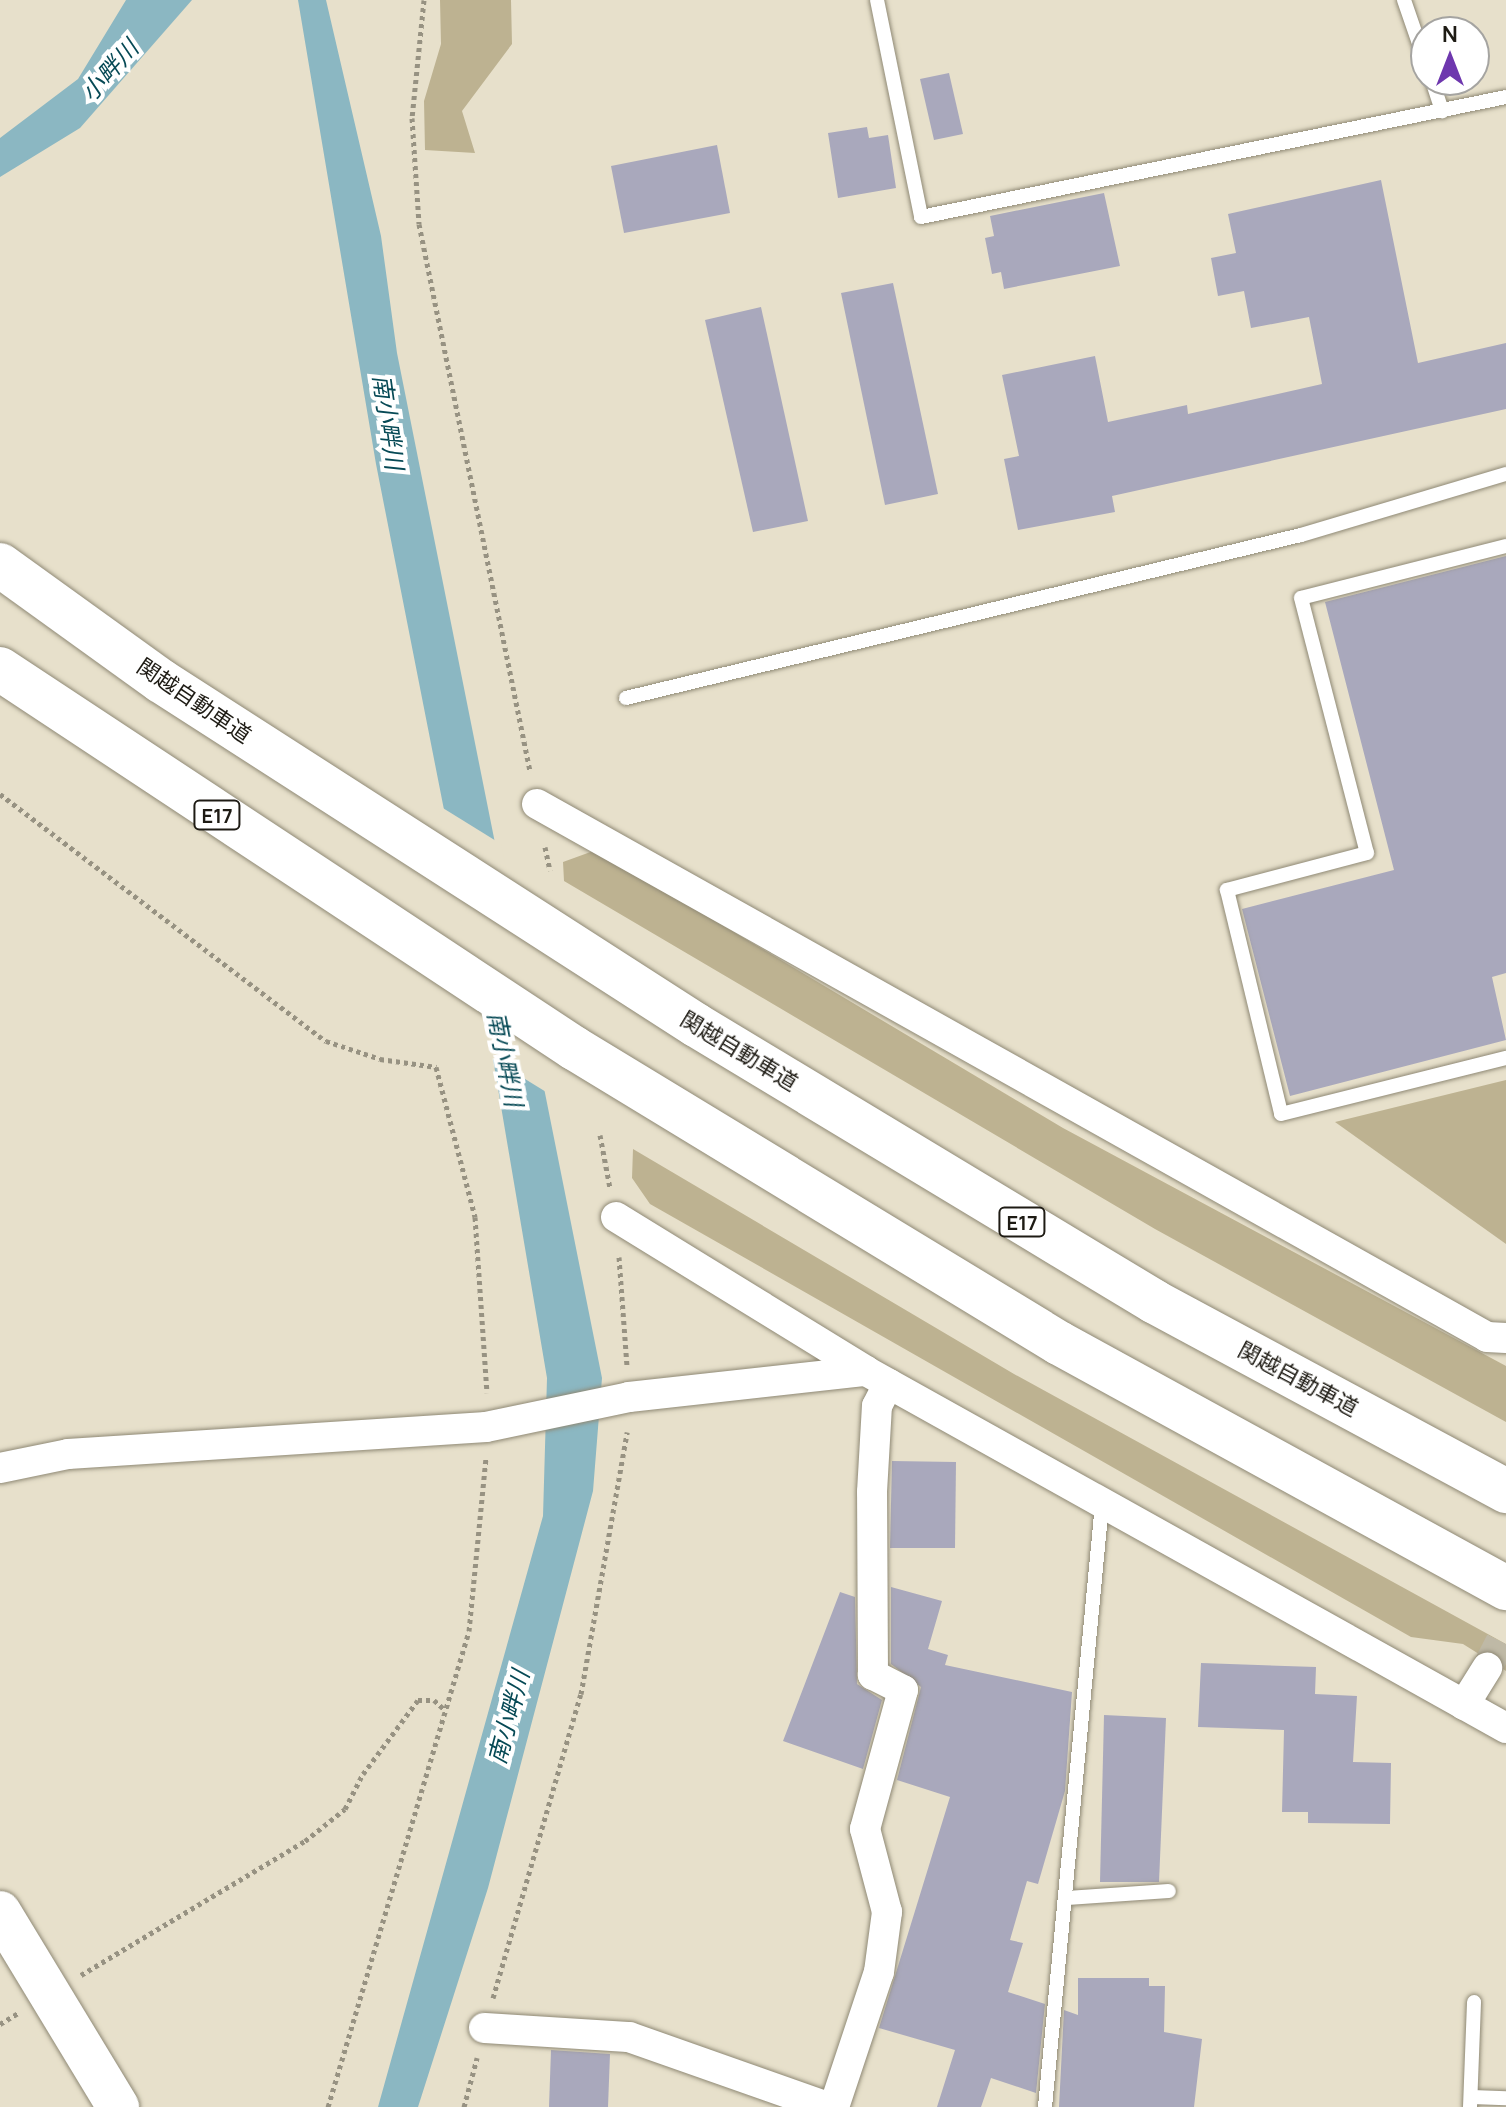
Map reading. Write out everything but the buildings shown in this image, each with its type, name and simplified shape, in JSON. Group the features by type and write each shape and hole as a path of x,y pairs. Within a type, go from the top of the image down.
{"highway":[{"name":"関越自動車道","path":"0,565 161,681 549,932 1155,1302 1506,1491"},
{"name":"E17","path":"0,669 435,961 574,1048 1059,1343 1506,1588"}],"street":[{"path":"537,804 1487,1337 1506,1338"},
{"path":"616,1217 877,1377 1506,1728"},
{"path":"0,1468 68,1454 493,1425 624,1398 877,1377"},
{"path":"834,2107 875,1987 887,1912 865,1829 903,1690 873,1675 872,1492 877,1377"},
{"path":"1464,1705 1487,1668"},
{"path":"0,1912 118,2107"},
{"path":"484,2028 629,2037 828,2107"}],"lane":[{"path":"877,0 921,217 1506,97"},
{"path":"1437,96 1442,111"},
{"path":"626,698 1301,535 1506,474"},
{"path":"1506,546 1301,598 1367,853 1227,890 1281,1114 1506,1058"},
{"path":"1045,2107 1102,1504"},
{"path":"1067,1898 1169,1891"},
{"path":"1474,2002 1471,2102 1506,2098"}],"path":[{"path":"424,0 412,118 419,224 537,804"},
{"path":"0,794 326,1041 380,1059 436,1067 475,1217 493,1425 469,1631 328,2107"},
{"path":"464,2107 581,1694 624,1398 616,1217 600,1135"},
{"path":"0,2024 305,1841 345,1809 363,1774 418,1700 434,1700 445,1710"}],"shaded area":[{"path":"440,0 511,0 512,44 462,111 475,153 425,150 424,101 441,44"},
{"path":"596,850 1063,1128 1506,1366 1506,1422 1155,1229 564,881 563,862"},
{"path":"1506,1080 1506,1244 1335,1122"},
{"path":"633,1149 1014,1374 1506,1644 1506,1671 1463,1644 1411,1637 650,1204 632,1178"}],"water":[{"name":"小畔川","path":"126,0 192,0 80,128 0,177 0,138 78,79"},
{"name":"南小畔川","path":"298,0 326,0 381,236 397,353 602,1378 593,1491 488,1888 418,2107 378,2107 543,1516 547,1378 493,1059 376,464"}],"pier":[{"path":"438,805 501,844 551,1095 488,1056"}],"tunnel":[{"path":"1487,1668 1506,1631"}]}
